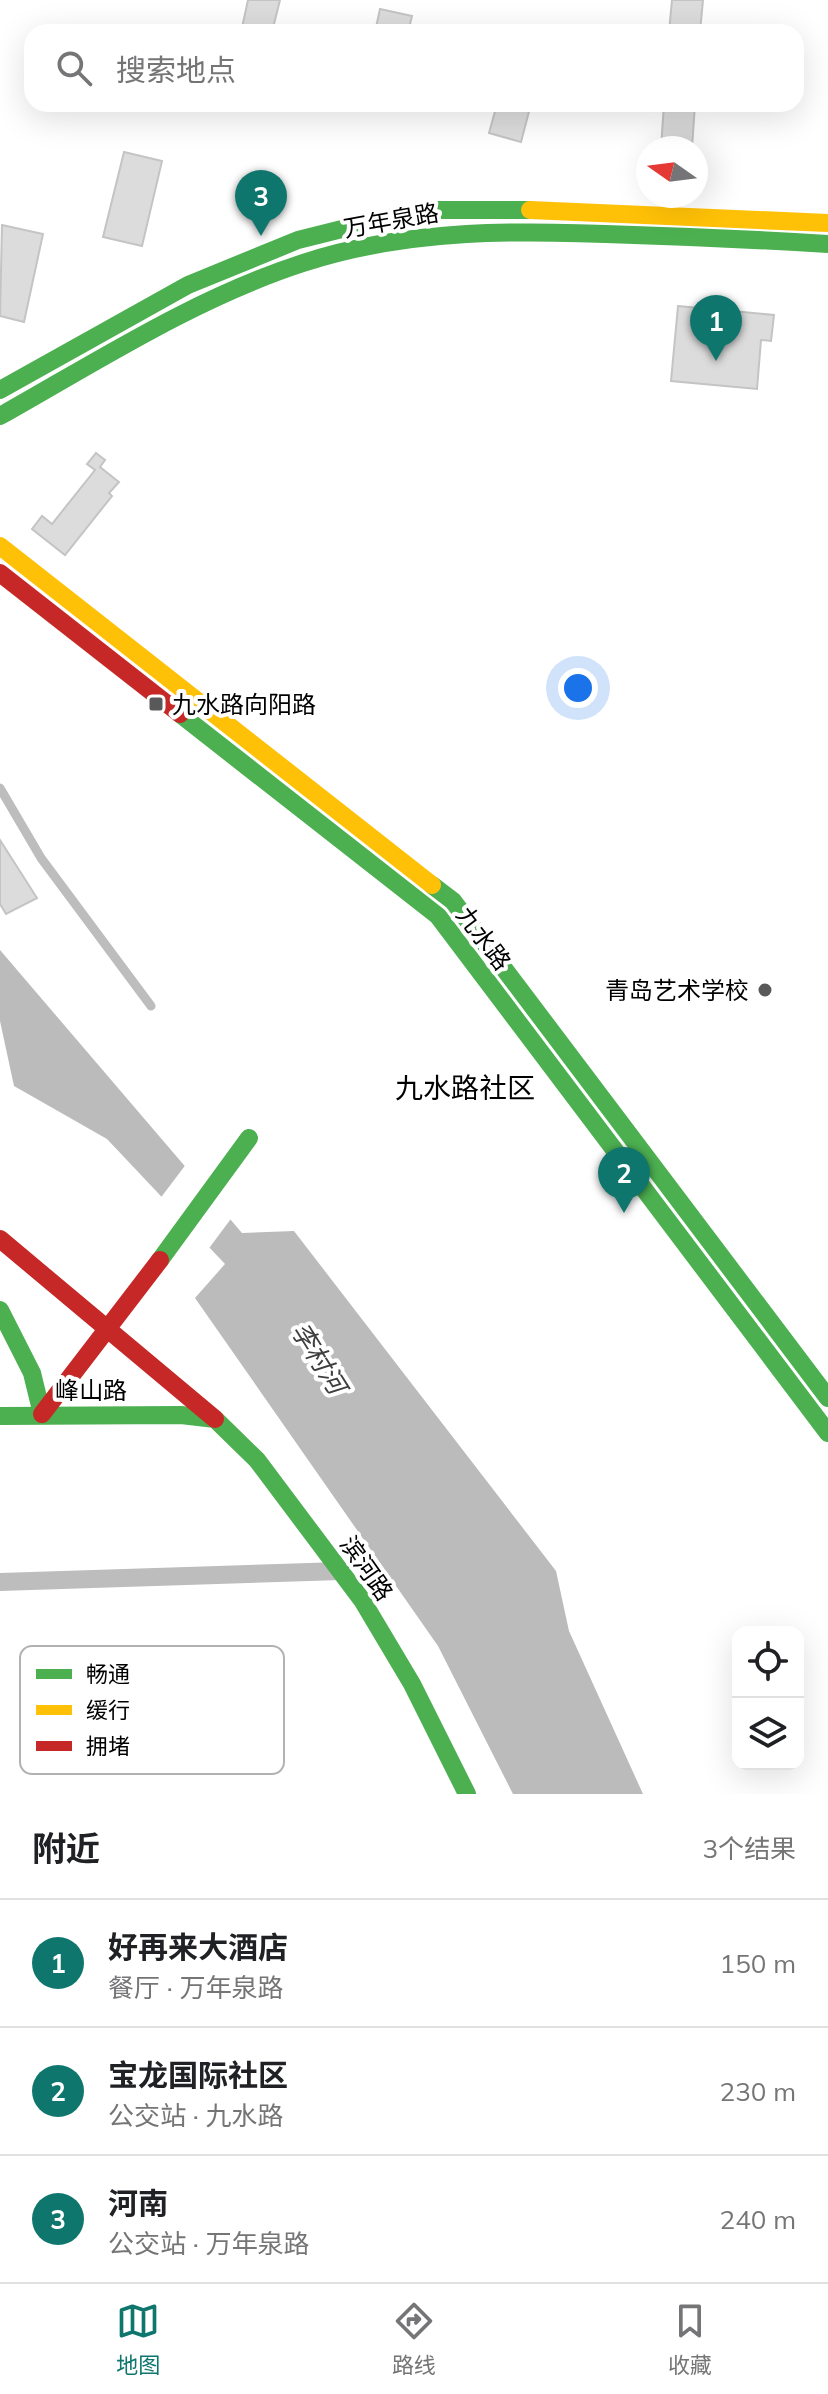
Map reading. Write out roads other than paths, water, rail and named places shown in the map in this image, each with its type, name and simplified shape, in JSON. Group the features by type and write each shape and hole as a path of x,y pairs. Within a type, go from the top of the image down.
{"main road":[{"name":"万年泉路","path":"0,390 188,285 232,265 298,240 382,219 434,210 495,208 828,223"},
{"name":"万年泉路","path":"0,416 234,289 305,262 380,243 431,234 493,230 828,244"},
{"name":"九水路","path":"0,546 453,901 828,1398"},
{"name":"九水路","path":"0,573 438,916 828,1433"},
{"path":"42,1414 139,1290 249,1138"},
{"name":"滨河路","path":"0,1239 215,1419 257,1460 362,1600 412,1684 467,1794"},
{"path":"0,1310 32,1373 42,1414"},
{"name":"峰山路","path":"0,1416 181,1415 215,1419"}],"street":[{"path":"0,1582 341,1571"}],"lane":[{"path":"0,788 41,858 151,1006"}],"water":[{"name":"李村河","path":"0,950 242,1233 294,1231 556,1571 569,1631 643,1794 513,1794 438,1646 195,1298 225,1264 107,1139 14,1086 0,1021"}],"place":[{"name":"河南","path":"261,236"},
{"name":"好再来大酒店","path":"716,361"},
{"name":"九水路向阳路","path":"156,704"},
{"name":"青岛艺术学校","path":"765,990"},
{"name":"宝龙国际社区","path":"624,1213"}],"district":[{"name":"九水路社区","path":"465,1087"}]}
